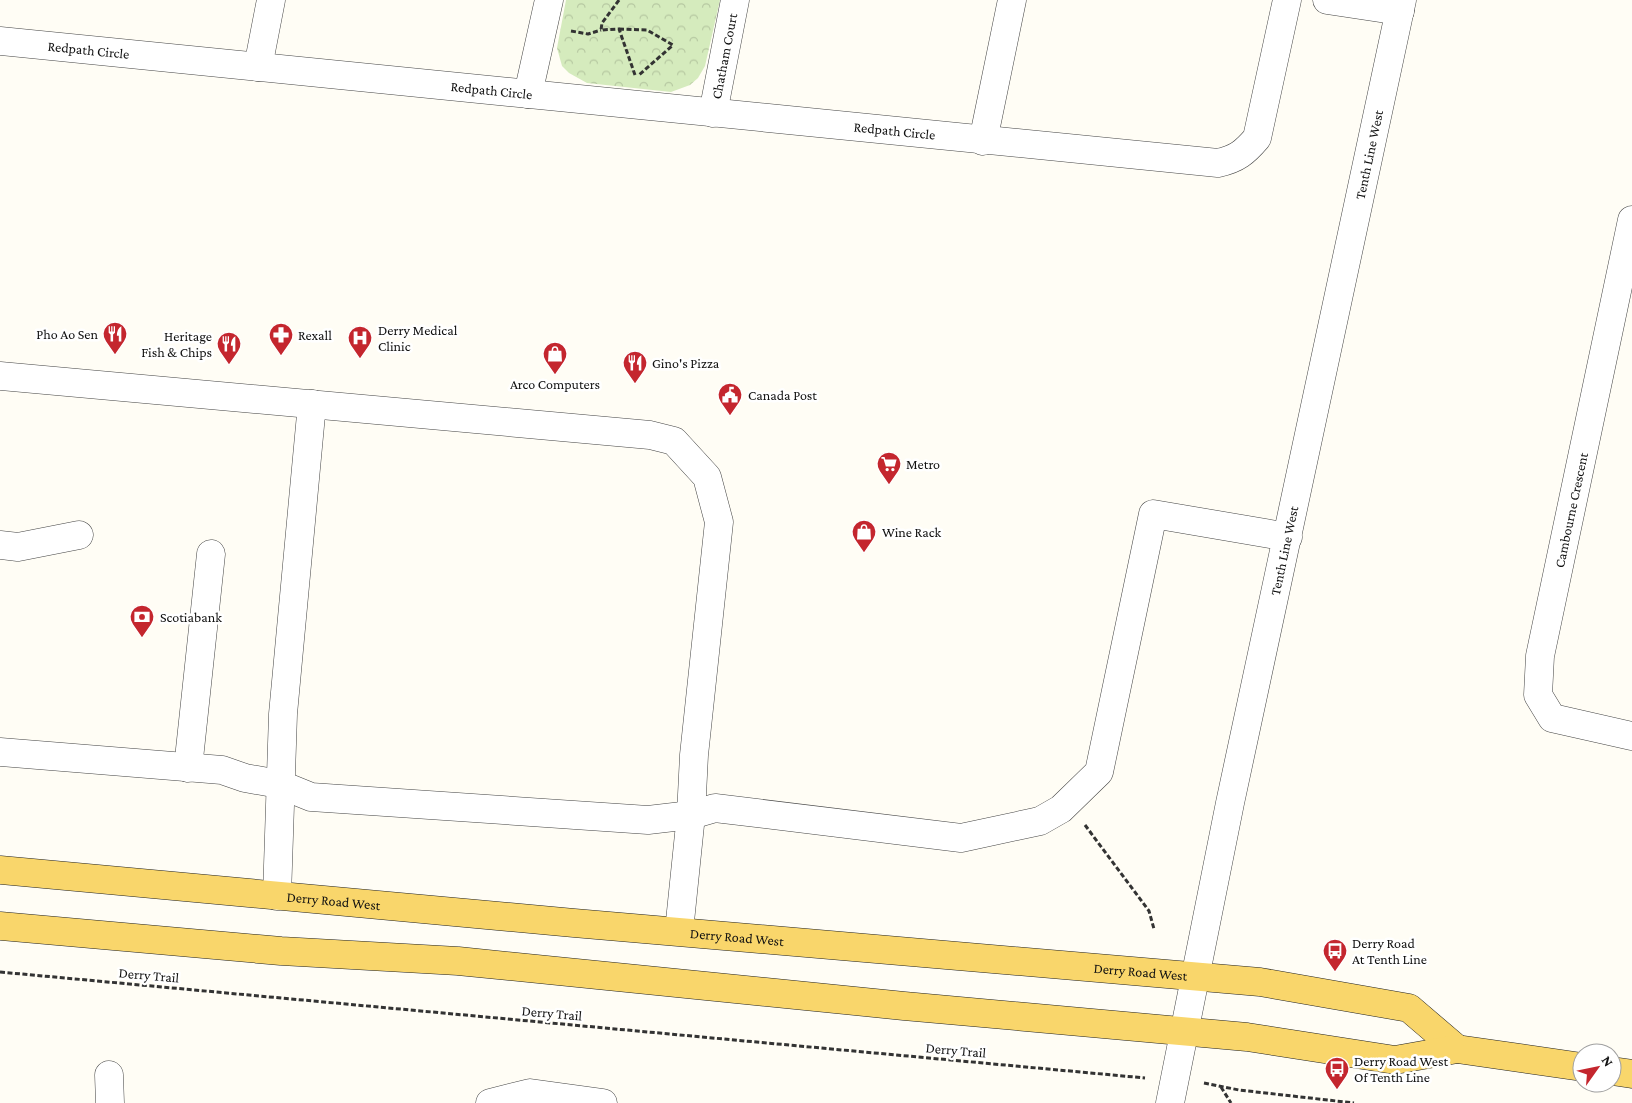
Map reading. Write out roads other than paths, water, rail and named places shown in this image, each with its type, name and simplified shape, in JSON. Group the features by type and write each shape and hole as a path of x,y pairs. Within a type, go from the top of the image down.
{"main road":[{"name":"Derry Road West","path":"0,870 1260,982 1409,1008 1457,1050"},
{"path":"0,926 281,951 458,961 904,1006 1247,1037 1395,1060 1457,1050 1572,1066"}],"street":[{"path":"258,67 271,0"},
{"path":"528,94 549,0"},
{"name":"Chatham Court","path":"714,113 735,0"},
{"path":"982,141 1012,0"},
{"name":"Redpath Circle","path":"0,41 982,141 1218,163 1232,160 1245,153 1257,138 1286,0"},
{"path":"1327,0 1401,6"},
{"name":"Tenth Line West","path":"1170,1103 1401,6"},
{"name":"Cambourne Crescent","path":"1632,220 1540,656 1538,696 1552,718 1632,736"},
{"path":"0,376 650,435 674,441 707,478 719,522 694,755 691,815 679,931"},
{"path":"277,896 279,784 283,714 312,404"},
{"path":"0,752 222,770 245,778 279,784 306,796 648,820 691,815 715,808 961,838 1040,821 1061,809 1098,772 1153,514 1288,537"},
{"path":"0,545 18,547 79,535"},
{"path":"188,768 211,554"},
{"path":"109,1075 110,1103"},
{"path":"490,1103 530,1093 603,1103"}],"place":[{"name":"Pho Ao Sen","path":"115,355"},
{"name":"Rexall","path":"281,356"},
{"name":"Derry Medical Clinic","path":"360,359"},
{"name":"Heritage Fish & Chips","path":"229,365"},
{"name":"Arco Computers","path":"555,375"},
{"name":"Gino's Pizza","path":"635,384"},
{"name":"Canada Post","path":"730,416"},
{"name":"Metro","path":"889,485"},
{"name":"Wine Rack","path":"864,553"},
{"name":"Scotiabank","path":"142,638"},
{"name":"Derry Road At Tenth Line","path":"1335,972"},
{"name":"Derry Road West Of Tenth Line","path":"1337,1090"}]}
